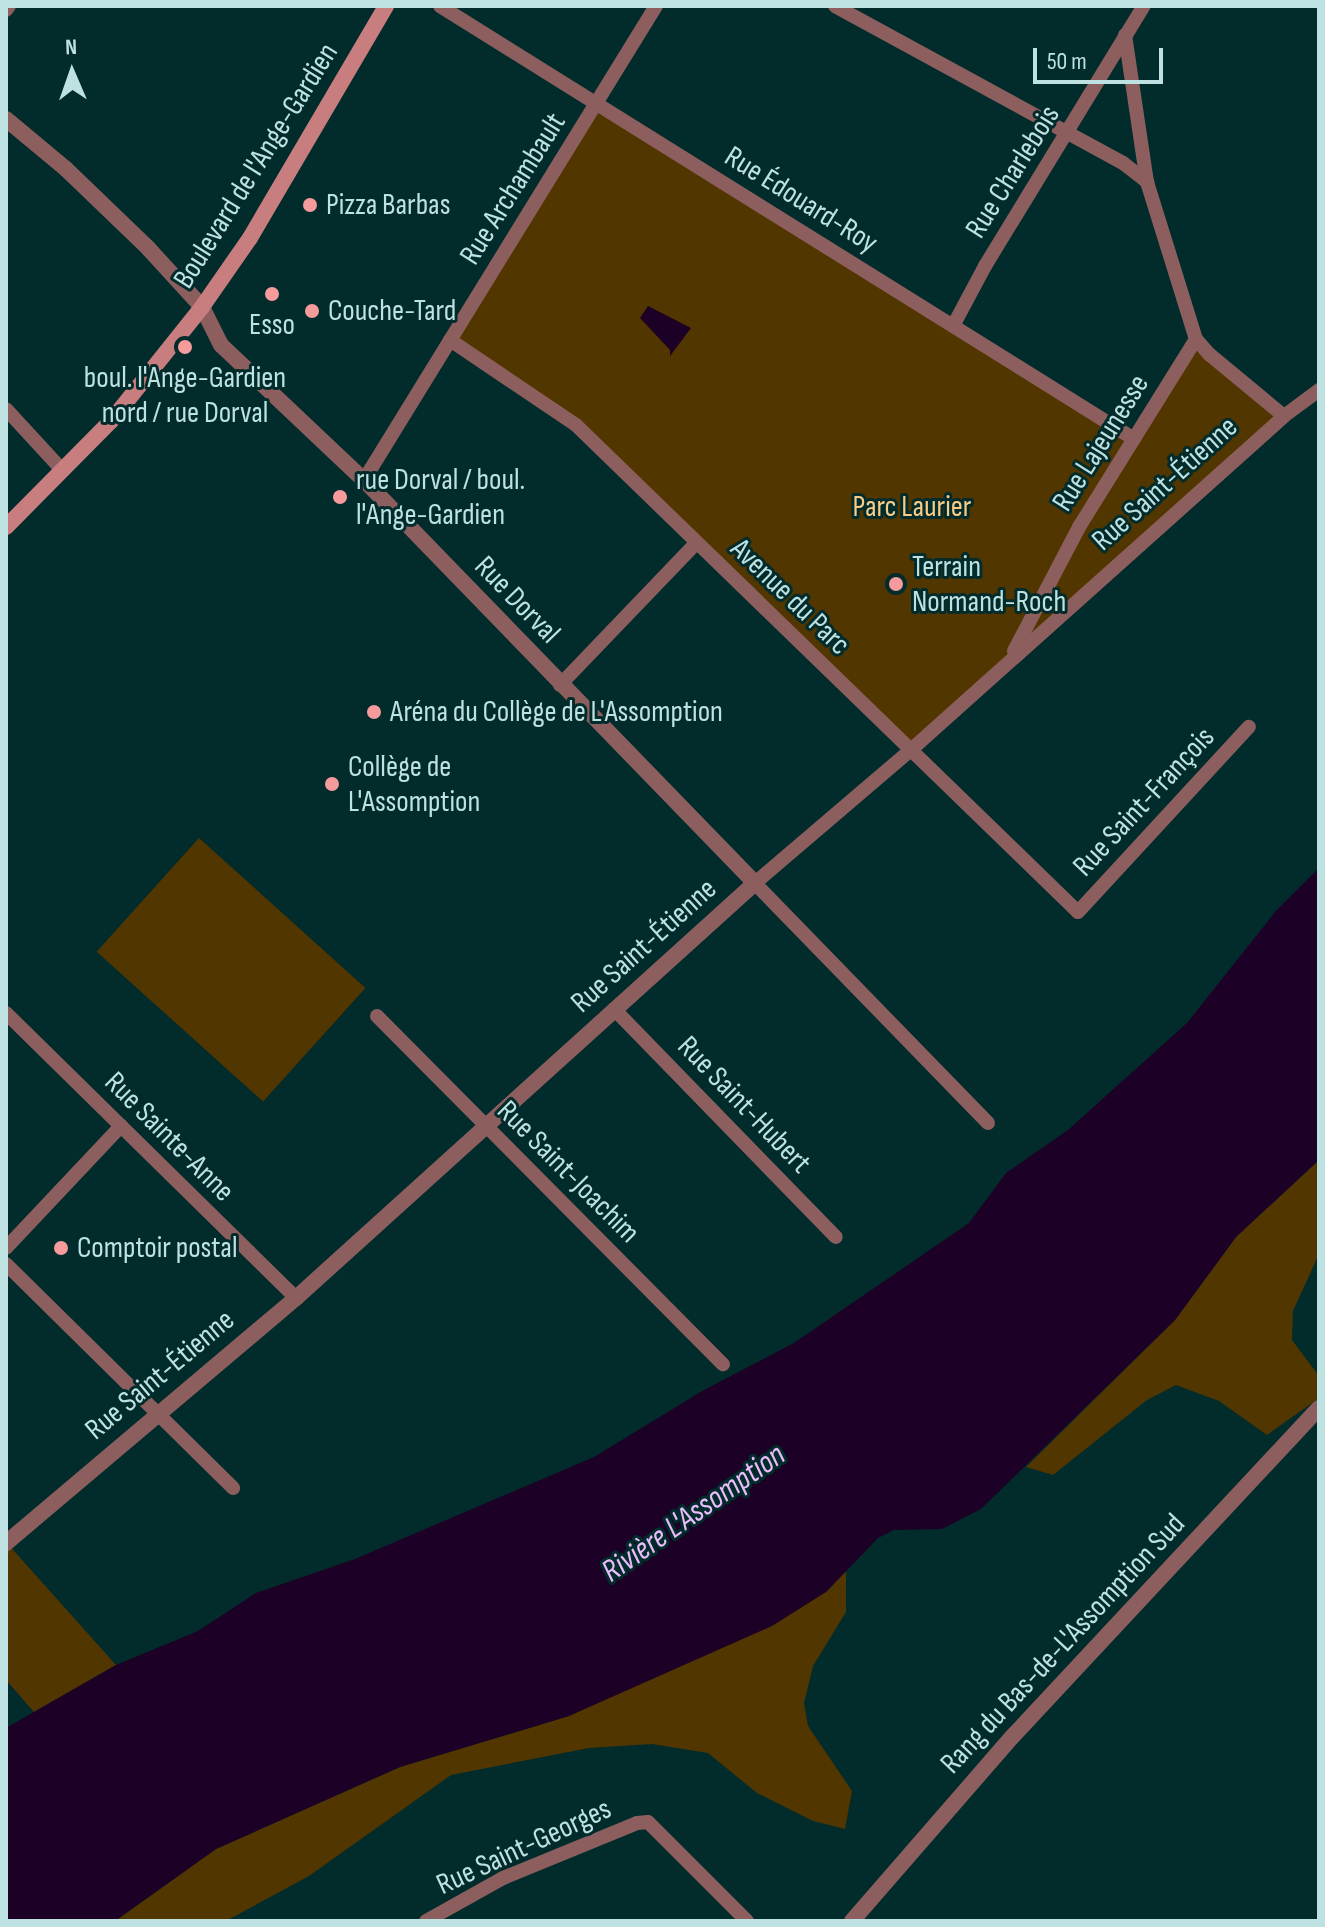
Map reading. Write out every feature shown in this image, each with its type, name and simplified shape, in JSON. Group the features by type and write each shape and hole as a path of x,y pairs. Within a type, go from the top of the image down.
{"main road":[{"name":"Boulevard de l'Ange-Gardien","path":"6,527 126,404 202,307 250,238 386,6"}],"street":[{"name":"Rue Édouard-Roy","path":"440,6 1134,439"},
{"name":"Rue Archambault","path":"364,480 656,6"},
{"path":"835,6 1123,163 1147,182"},
{"name":"Rue Charlebois","path":"953,326 1144,6"},
{"path":"1125,35 1147,182 1196,339 1209,354 1284,416"},
{"name":"Rue Dorval","path":"6,119 117,218 202,307 221,345 364,480 988,1123"},
{"name":"Rue Lajeunesse","path":"1009,662 1079,527 1196,339"},
{"name":"Avenue du Parc","path":"450,340 576,425 1078,912"},
{"name":"Rue Saint-Étienne","path":"6,1543 296,1298 755,883 912,749 1284,416 1319,390"},
{"path":"6,409 63,471"},
{"path":"560,685 696,543"},
{"name":"Rue Saint-François","path":"1078,912 1249,727"},
{"name":"Rue Saint-Hubert","path":"614,1009 836,1237"},
{"name":"Rue Sainte-Anne","path":"6,1013 296,1298"},
{"name":"Rue Saint-Joachim","path":"377,1016 723,1365"},
{"path":"6,1248 121,1126"},
{"path":"6,1264 233,1488"},
{"name":"Rang du Bas-de-L'Assomption Sud","path":"852,1921 1013,1736 1319,1408"},
{"name":"Rue Saint-Georges","path":"426,1921 503,1878 637,1823 648,1822 747,1921"}],"green space":[{"name":"Parc Laurier","path":"596,103 1134,439 1196,339 1284,416 912,749 576,425 450,340"},
{"path":"199,838 365,988 263,1102 97,952"},
{"path":"1319,1160 1319,1254 1293,1311 1292,1340 1319,1376 1319,1398 1267,1435 1219,1401 1176,1385 1147,1400 1053,1475 1026,1467 1175,1320 1236,1237"},
{"path":"6,1542 116,1665 34,1712 6,1680"},
{"path":"846,1571 846,1612 813,1666 804,1703 808,1726 852,1791 845,1829 813,1821 757,1793 708,1753 652,1744 589,1748 451,1775 309,1876 226,1921 115,1921 216,1849 400,1767 569,1716 826,1592"}],"water":[{"path":"648,306 691,328 670,356 670,350 640,318"},
{"name":"Rivière L'Assomption","path":"1319,868 1319,1160 1236,1237 1175,1320 981,1509 942,1529 894,1530 878,1538 826,1592 772,1626 569,1716 400,1767 216,1849 115,1921 6,1921 6,1728 116,1665 198,1631 256,1593 355,1559 594,1457 704,1390 794,1343 969,1223 1006,1173 1068,1130 1187,1023 1276,911"}],"place":[{"name":"Pizza Barbas","path":"310,205"},
{"name":"Esso","path":"272,294"},
{"name":"Couche-Tard","path":"312,311"},
{"name":"boul. l'Ange-Gardien nord / rue Dorval","path":"185,347"},
{"name":"rue Dorval / boul. l'Ange-Gardien","path":"340,497"},
{"name":"Terrain Normand-Roch","path":"896,584"},
{"name":"Aréna du Collège de L'Assomption","path":"374,712"},
{"name":"Collège de L'Assomption","path":"332,784"},
{"name":"Comptoir postal","path":"61,1248"}]}
